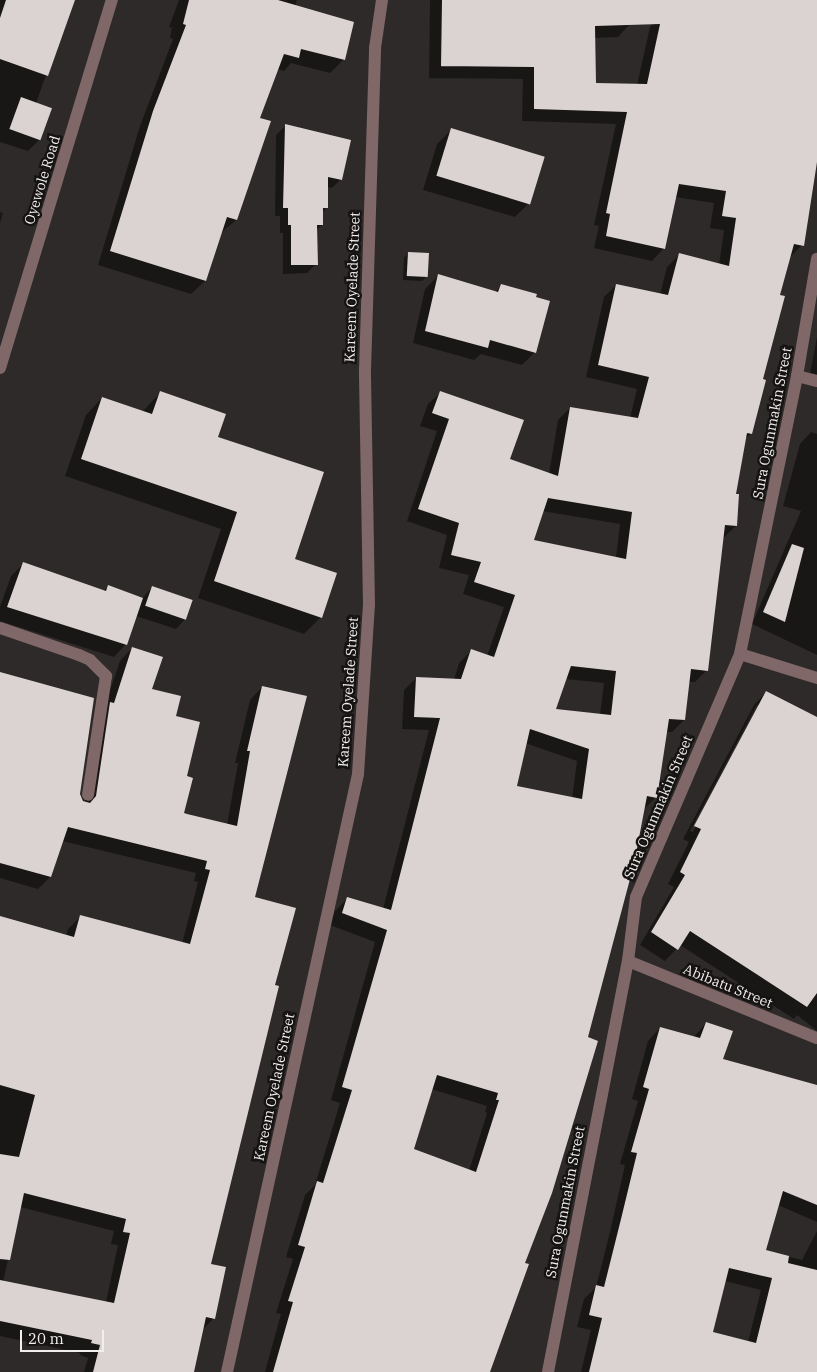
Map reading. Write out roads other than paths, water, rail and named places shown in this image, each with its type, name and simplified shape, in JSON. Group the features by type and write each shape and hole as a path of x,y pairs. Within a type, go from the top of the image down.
{"street":[{"name":"Oyewole Road","path":"0,368 112,0"},
{"name":"Kareem Oyelade Street","path":"227,1372 358,774 369,605 365,370 374,58 382,0"},
{"name":"Sura Ogunmakin Street","path":"548,1372 628,961 636,896 740,654 797,376 817,259"},
{"path":"797,376 817,381"},
{"path":"0,628 79,655 90,660 106,676 88,795"},
{"path":"740,654 817,678"},
{"name":"Abibatu Street","path":"628,961 817,1038"}]}
